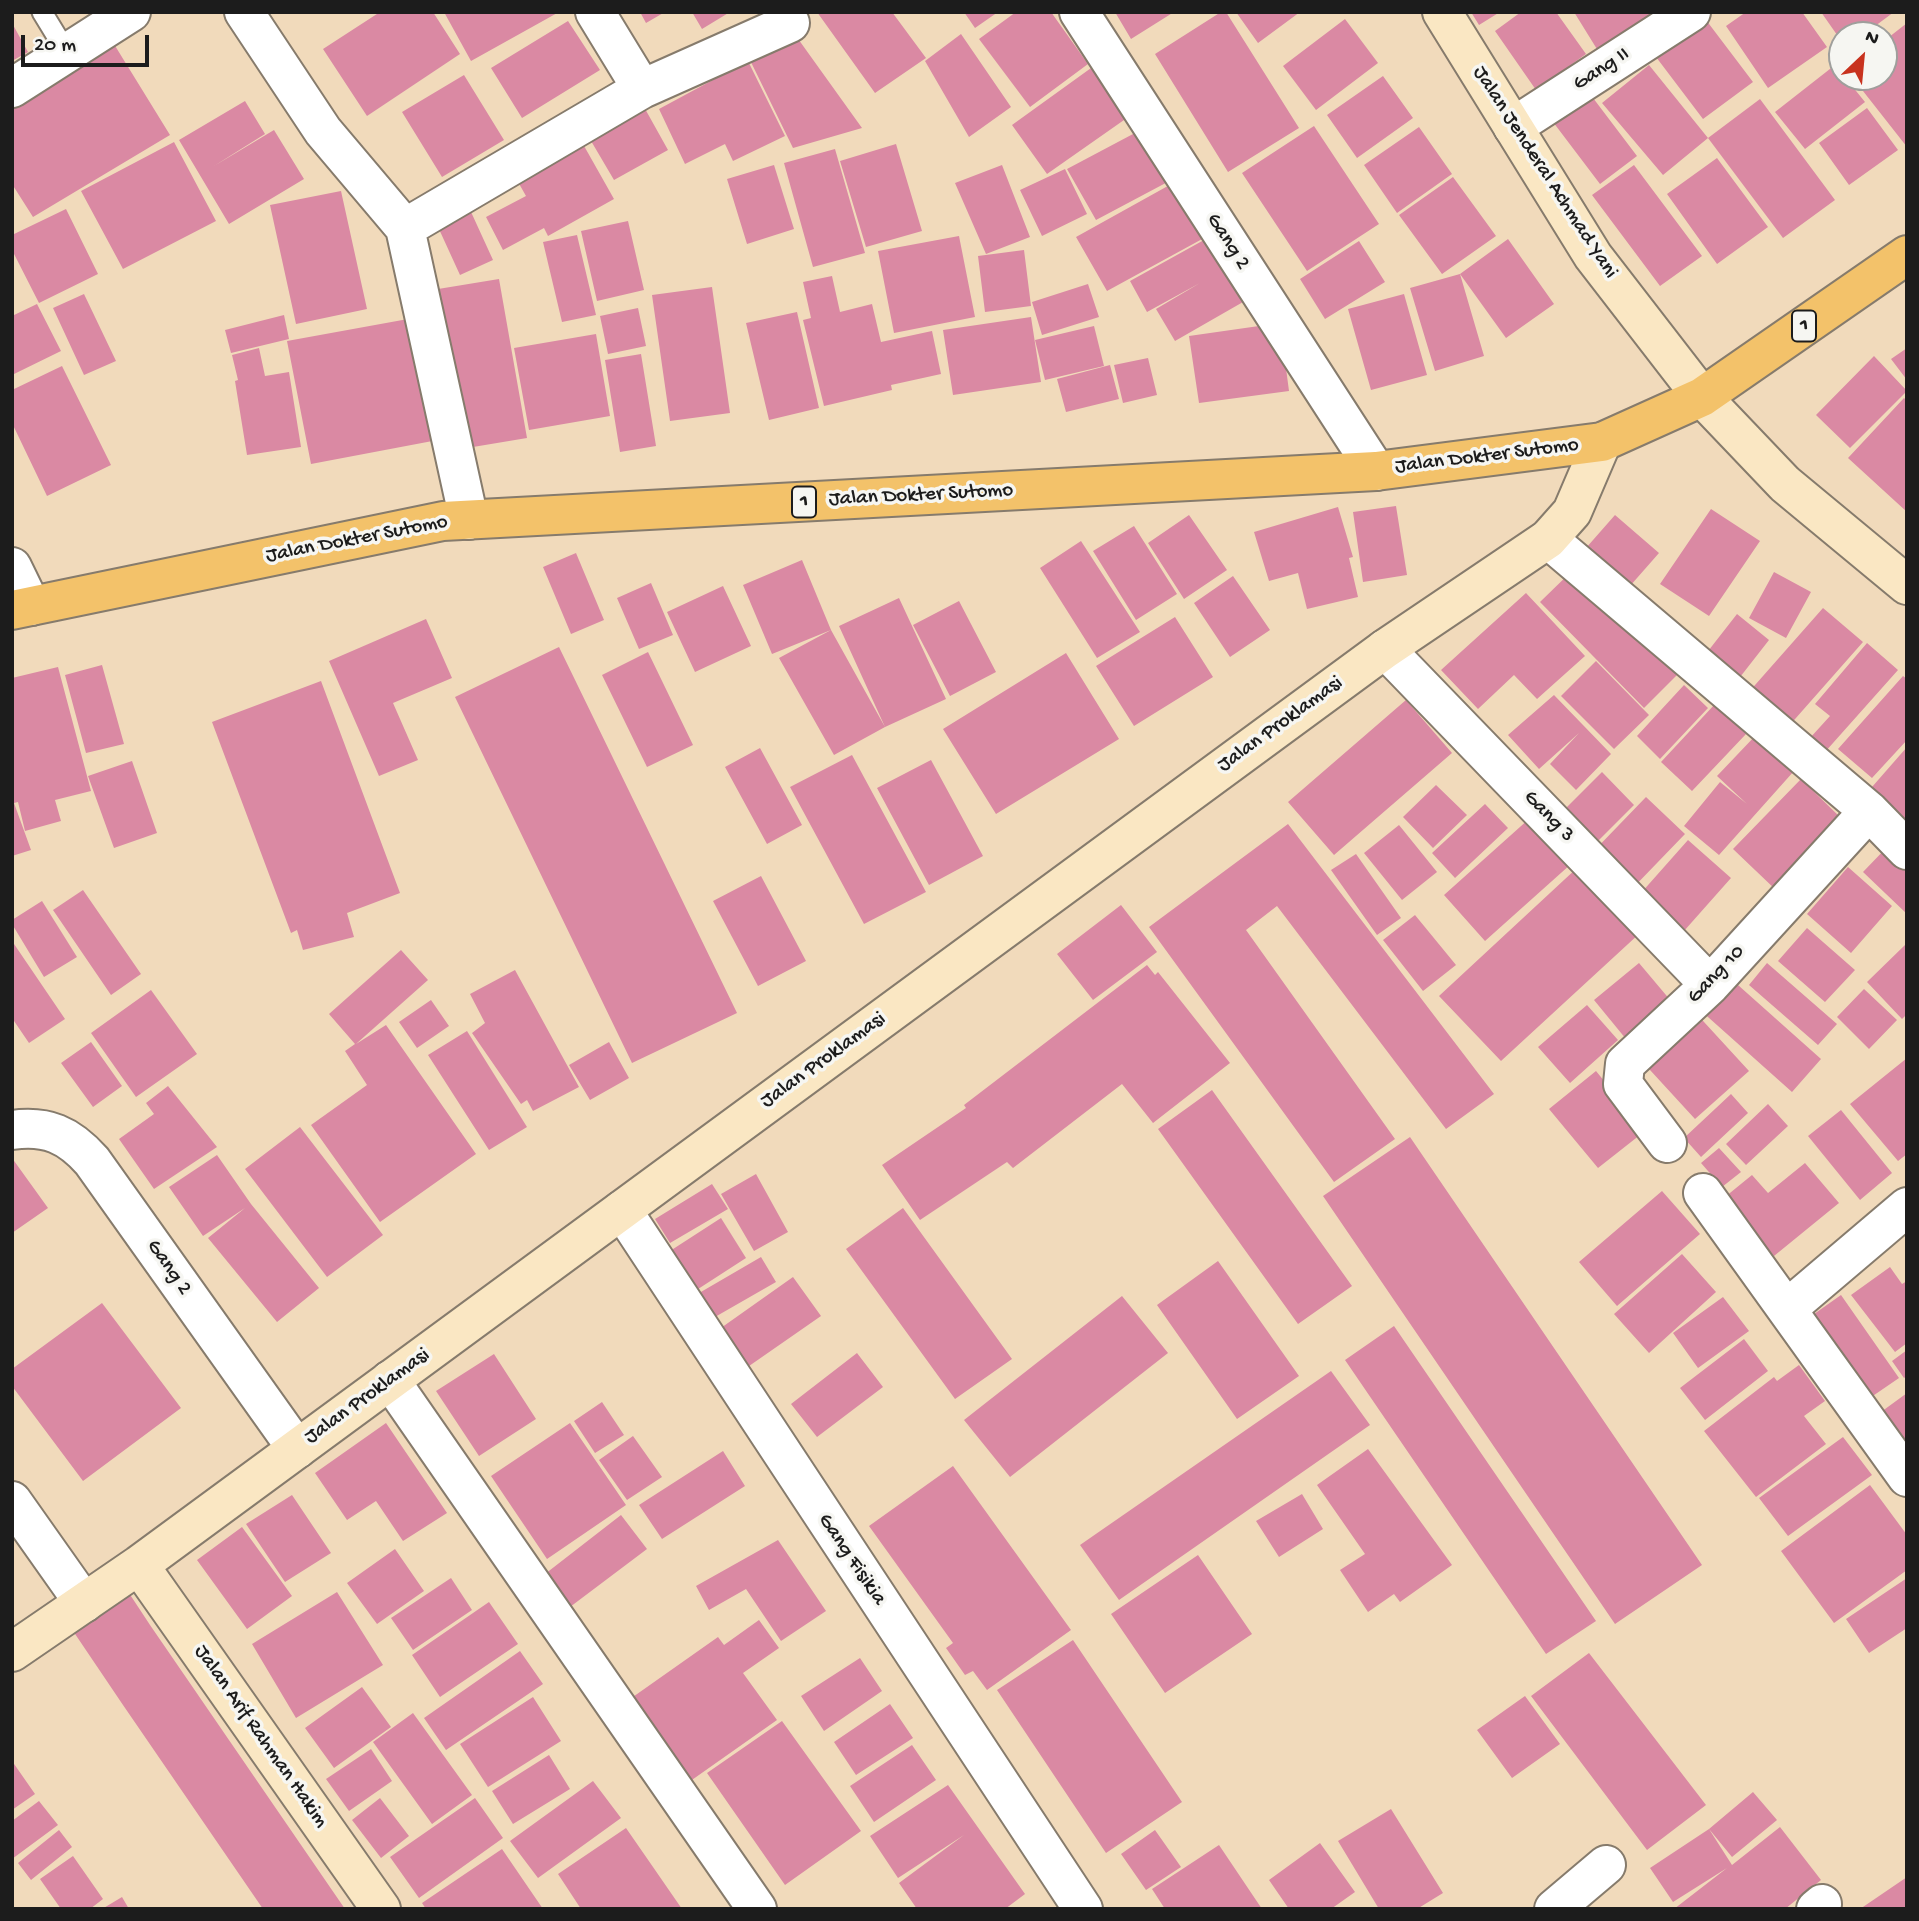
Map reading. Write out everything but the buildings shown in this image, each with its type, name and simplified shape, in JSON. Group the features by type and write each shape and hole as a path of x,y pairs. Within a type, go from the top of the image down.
{"highway":[{"name":"1","path":"1702,397 1907,255"},
{"name":"Jalan Dokter Sutomo","path":"22,608 443,521 1376,471 1602,442 1702,397"}],"main road":[{"name":"Jalan Jenderal Achmad Yani","path":"1443,12 1593,256 1702,397 1785,484 1907,584"},
{"name":"Jalan Proklamasi","path":"12,1652 139,1565 1385,649 1548,539 1572,512 1602,442"},
{"name":"Jalan Arif Rahman Hakim","path":"139,1565 381,1909"}],"street":[{"path":"12,88 131,12"},
{"path":"244,12 323,131 405,228 469,520"},
{"path":"595,12 642,89"},
{"name":"Gang 2","path":"1079,12 1376,471"},
{"name":"Gang II","path":"1513,127 1691,12"},
{"path":"405,228 642,89 790,23"},
{"path":"1548,539 1869,811 1907,850"},
{"path":"12,567 22,608"},
{"name":"Gang 3","path":"1385,649 1710,985"},
{"name":"Gang 10","path":"1667,1143 1623,1084 1622,1069 1710,985 1869,811"},
{"name":"Gang 2","path":"12,1130 32,1127 54,1131 76,1143 92,1161 297,1449"},
{"path":"1703,1193 1907,1477"},
{"path":"1787,1308 1907,1207"},
{"name":"Gang Fisikia","path":"622,1210 1083,1909"},
{"path":"390,1380 757,1909"},
{"path":"12,1501 84,1603"},
{"path":"1554,1909 1606,1866"}],"lane":[{"path":"42,12 67,53"}]}
